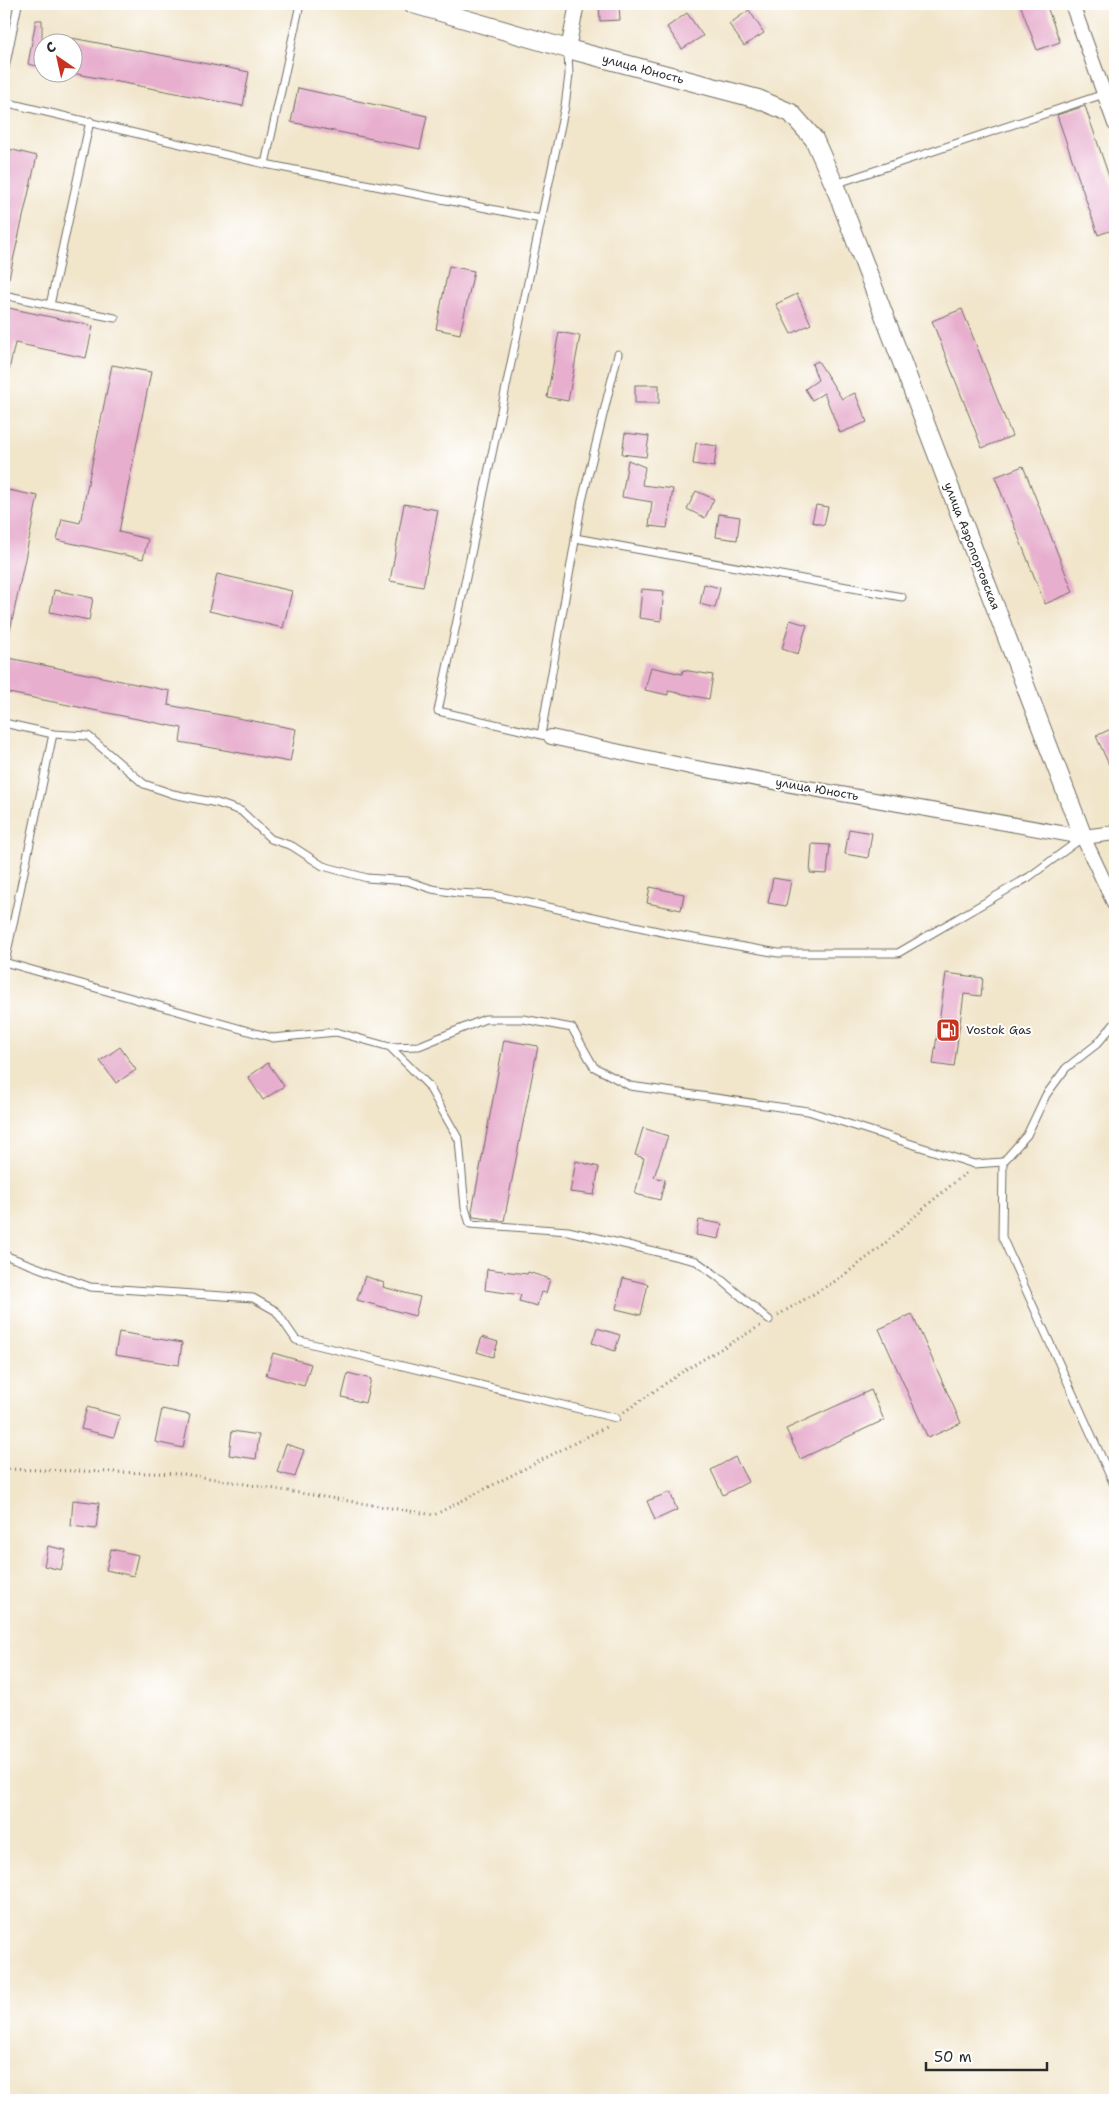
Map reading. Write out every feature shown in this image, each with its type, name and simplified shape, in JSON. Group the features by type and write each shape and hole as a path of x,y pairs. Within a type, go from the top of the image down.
{"street":[{"name":"улица Юность","path":"413,4 568,49 758,100 791,114 814,140 834,184"},
{"path":"568,49 577,4"},
{"path":"1072,4 1115,124"},
{"name":"улица Аэропортовская","path":"834,184 1084,837 1115,905"},
{"name":"улица Юность","path":"546,736 690,767 1084,837 1115,833"}],"lane":[{"path":"4,73 18,4"},
{"path":"266,164 300,4"},
{"path":"568,49 569,75 565,106 438,711 546,736 582,500 618,354"},
{"path":"834,184 1104,94"},
{"path":"4,102 266,164 541,219"},
{"path":"50,305 90,121"},
{"path":"4,295 115,318"},
{"path":"575,538 902,597"},
{"path":"4,723 53,734 88,736 144,784 173,794 217,803 241,812 271,839 292,846 323,866 368,878 408,881 432,889 458,893 494,895 671,934 778,952 898,954 1029,877 1084,837"},
{"path":"53,734 4,962 273,1038 336,1032 390,1047 419,1046 485,1018 523,1019 572,1028 594,1067 630,1086 808,1111 974,1164 1003,1162"},
{"path":"1115,1023 1097,1044 1066,1068 1046,1095 1027,1135 1003,1162 1002,1237 1115,1487"},
{"path":"390,1047 428,1085 459,1140 465,1208 470,1224 568,1231 696,1261 717,1276 769,1320"},
{"path":"4,1255 69,1281 90,1287 253,1298 276,1311 296,1340 616,1418"}],"building":[{"path":"599,4 619,4 620,20 600,21"},
{"path":"1020,4 1046,4 1060,42 1037,50"},
{"path":"749,10 764,33 744,46 729,24"},
{"path":"687,13 703,36 682,49 667,27"},
{"path":"36,20 42,20 42,32 34,32"},
{"path":"82,40 249,72 243,106 82,75"},
{"path":"32,42 32,65 28,64"},
{"path":"298,88 427,116 420,149 291,122"},
{"path":"1085,106 1115,194 1115,229 1098,235 1057,115"},
{"path":"9,149 37,156 9,278 4,277 4,173"},
{"path":"449,266 474,271 460,334 436,329"},
{"path":"797,294 811,324 791,334 776,304"},
{"path":"4,307 93,326 86,358 15,343 9,370 4,370"},
{"path":"962,309 1012,436 982,448 932,321"},
{"path":"559,332 580,336 568,401 547,397"},
{"path":"818,361 842,399 855,393 867,422 840,433 824,393 812,400 805,389 818,380 812,364"},
{"path":"112,365 151,372 119,532 148,539 143,559 57,540 62,519 80,523"},
{"path":"635,385 659,385 659,403 635,403"},
{"path":"625,433 649,436 646,457 622,454"},
{"path":"696,443 717,446 714,467 693,464"},
{"path":"628,460 645,467 642,485 673,489 667,528 649,526 652,502 622,497"},
{"path":"1023,466 1073,592 1045,604 995,477"},
{"path":"8,490 38,496 10,631 4,630 4,510"},
{"path":"696,491 714,499 705,518 687,509"},
{"path":"404,504 438,510 423,587 390,581"},
{"path":"816,505 828,507 824,525 812,522"},
{"path":"719,514 740,517 737,540 716,537"},
{"path":"217,574 292,591 283,628 209,611"},
{"path":"704,584 720,588 715,608 700,604"},
{"path":"642,589 664,591 661,621 639,618"},
{"path":"54,590 93,598 89,620 50,612"},
{"path":"790,620 807,625 798,654 782,649"},
{"path":"4,657 170,691 168,705 296,729 290,762 180,742 182,728 4,692"},
{"path":"651,667 682,674 683,670 713,675 709,699 668,691 668,695 645,690"},
{"path":"1115,727 1115,778 1096,736"},
{"path":"849,829 872,833 868,858 845,854"},
{"path":"812,844 830,845 827,874 810,873"},
{"path":"773,878 791,881 786,906 768,903"},
{"path":"650,887 684,894 681,910 647,903"},
{"name":"Vostok Gas","path":"946,973 983,978 981,996 964,994 954,1067 933,1064"},
{"path":"504,1040 538,1046 504,1221 473,1217 472,1211"},
{"path":"120,1047 136,1070 116,1083 100,1061"},
{"path":"268,1063 284,1086 263,1100 248,1077"},
{"path":"643,1128 668,1136 654,1177 665,1180 660,1200 635,1194 644,1158 635,1155"},
{"path":"576,1161 599,1167 594,1195 570,1192"},
{"path":"699,1220 722,1224 719,1239 696,1235"},
{"path":"487,1269 527,1274 528,1272 550,1279 546,1293 541,1292 537,1306 519,1301 521,1295 485,1290"},
{"path":"365,1276 384,1283 383,1287 420,1297 415,1316 357,1300"},
{"path":"623,1278 648,1284 641,1315 616,1309"},
{"path":"912,1314 961,1423 928,1438 879,1329"},
{"path":"597,1328 620,1335 615,1351 592,1343"},
{"path":"119,1332 182,1343 179,1365 115,1355"},
{"path":"482,1337 498,1342 493,1357 477,1352"},
{"path":"273,1353 311,1364 304,1386 266,1375"},
{"path":"348,1373 371,1379 365,1403 342,1397"},
{"path":"871,1390 884,1420 800,1459 786,1429"},
{"path":"87,1407 120,1416 114,1437 81,1429"},
{"path":"162,1409 190,1415 183,1448 155,1442"},
{"path":"232,1431 259,1435 256,1459 229,1455"},
{"path":"286,1444 304,1450 295,1477 277,1472"},
{"path":"735,1457 748,1482 723,1495 711,1470"},
{"path":"670,1492 677,1510 655,1520 647,1501"},
{"path":"73,1500 99,1503 96,1529 71,1526"},
{"path":"48,1546 66,1550 61,1570 44,1566"},
{"path":"111,1549 138,1555 133,1576 106,1570"}],"place":[{"name":"Vostok Gas","path":"948,1030"}]}
